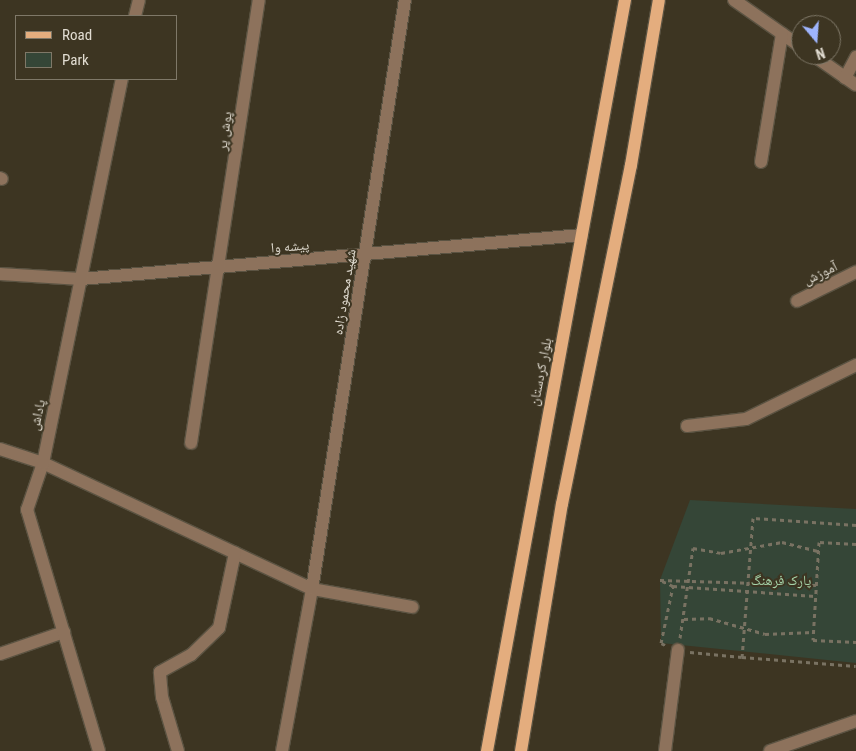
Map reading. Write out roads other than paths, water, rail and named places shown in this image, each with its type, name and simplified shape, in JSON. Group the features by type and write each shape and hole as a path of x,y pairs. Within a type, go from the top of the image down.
{"main road":[{"name":"بلوار کردستان","path":"487,751 530,504 625,0"},
{"path":"521,751 562,504 631,165 659,0"}],"street":[{"path":"135,15 139,0"},
{"name":"پوش پر","path":"191,443 259,0"},
{"name":"شهید محمود زاده","path":"282,751 312,589 405,0"},
{"path":"734,0 791,40"},
{"path":"761,162 782,34"},
{"path":"827,65 851,82 856,57"},
{"name":"پاداش","path":"100,751 26,510 43,463 122,80"},
{"name":"پیشه وا","path":"0,274 81,279 582,235"},
{"name":"آموزش","path":"797,301 856,272"},
{"path":"687,426 746,419 856,365"},
{"path":"0,449 43,463 312,589 412,607"},
{"path":"178,751 162,697 160,672 198,649 219,628 235,553"},
{"path":"0,654 64,632"},
{"path":"665,751 678,650"},
{"path":"770,751 856,721"}],"park label":[{"name":"پارک فرهنگ","path":"781,580"}]}
